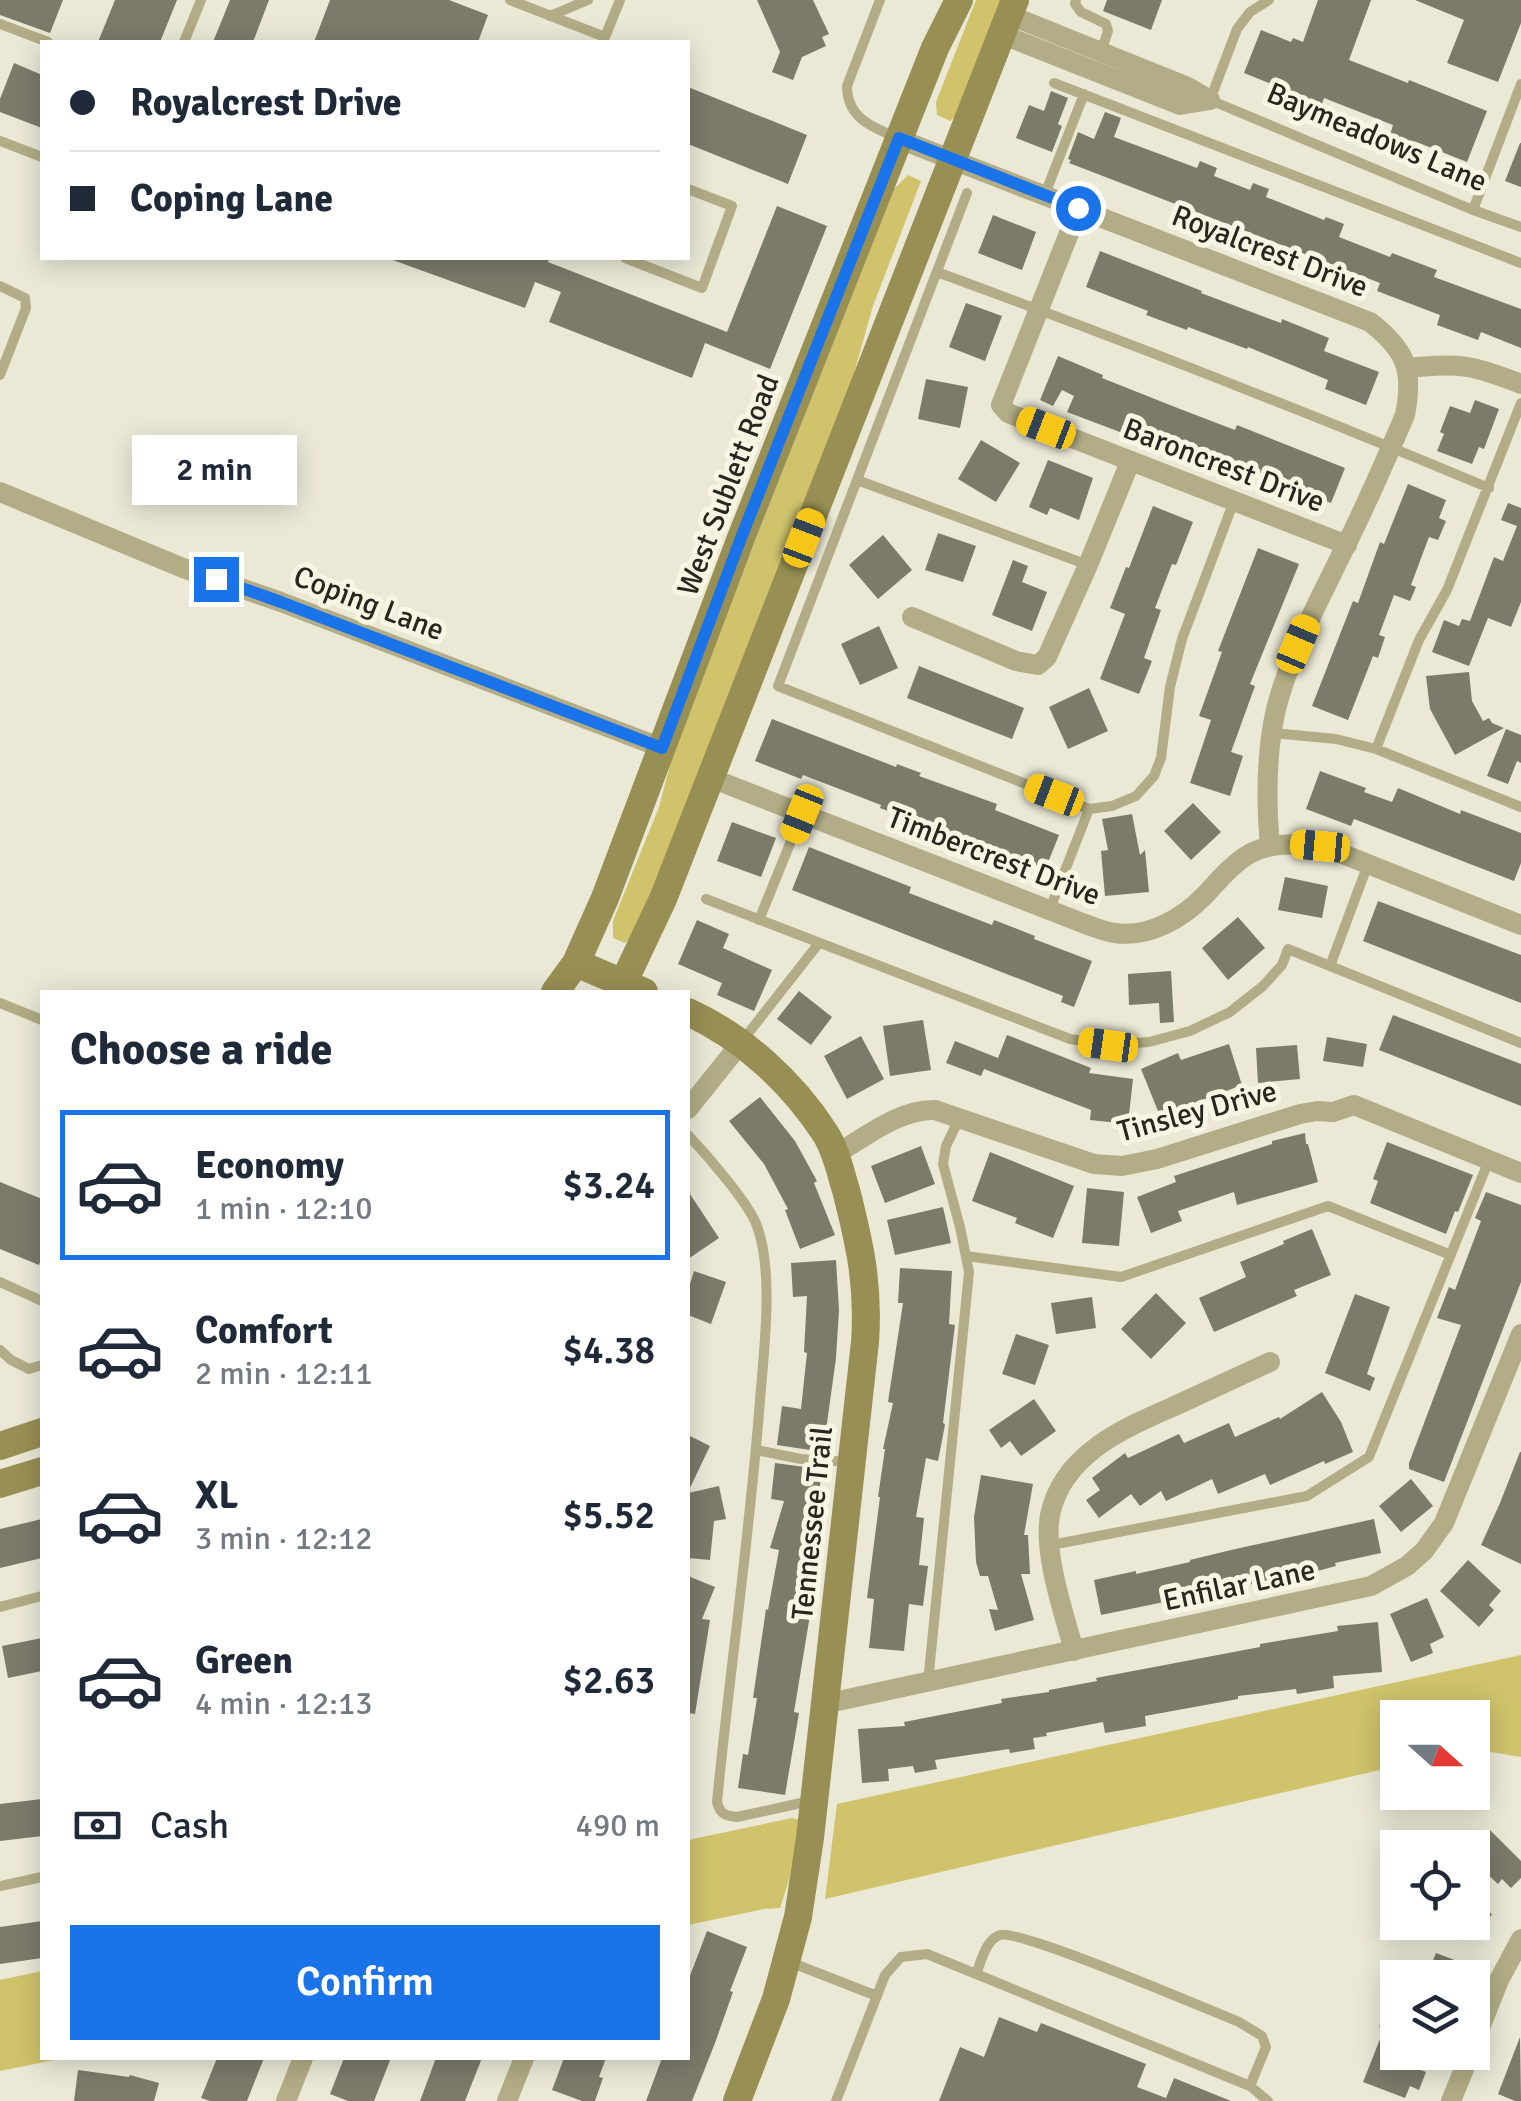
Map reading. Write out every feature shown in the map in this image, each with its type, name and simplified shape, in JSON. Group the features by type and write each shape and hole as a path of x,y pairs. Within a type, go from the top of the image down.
{"main road":[{"name":"West Sublett Road","path":"556,990 576,963 624,851 741,538 935,48 959,0"},
{"path":"576,963 630,990 1008,16"},
{"name":"Tennessee Trail","path":"690,1013 757,1054 825,1133 836,1154 864,1262 867,1300 852,1462 798,1917 776,1999 737,2101"},
{"path":"0,1446 40,1433"},
{"path":"0,1484 40,1472"}],"street":[{"name":"Baymeadows Lane","path":"1008,16 1180,105 1210,100"},
{"name":"Royalcrest Drive","path":"899,138 1370,322 1400,349 1406,368"},
{"name":"Baroncrest Drive","path":"1078,208 1001,405 1018,418 1346,545"},
{"path":"1521,384 1478,367 1446,363 1406,368 1409,394 1405,415 1289,663 1275,713 1266,800 1270,846 1320,846 1521,925"},
{"path":"912,617 1016,661 1038,666 1047,657 1130,462"},
{"name":"Coping Lane","path":"0,492 183,568 662,748"},
{"name":"Timbercrest Drive","path":"711,778 1113,933 1137,934 1174,920 1198,902 1232,866 1270,846"},
{"path":"690,1107 740,1044"},
{"name":"Tinsley Drive","path":"836,1154 919,1109 934,1110 1094,1164 1122,1166 1157,1159 1300,1114 1354,1106 1521,1173"},
{"name":"Enfilar Lane","path":"824,1704 1371,1586 1424,1552 1444,1523 1521,1334"},
{"path":"1074,1651 1052,1569 1050,1518 1068,1474 1114,1433 1270,1362"},
{"path":"1490,2003 1521,1939"},
{"path":"286,2101 302,2060"},
{"path":"507,2101 523,2060"},
{"path":"1451,2101 1464,2070"}],"lane":[{"path":"185,40 201,0"},
{"path":"510,0 604,40 620,0"},
{"path":"550,16 588,0"},
{"path":"880,0 848,86 847,99 852,111 868,123 899,138"},
{"path":"1076,0 1082,12 1106,24 1108,31 1098,61"},
{"path":"1210,100 1237,30 1250,12 1270,0"},
{"path":"0,24 43,40"},
{"path":"1054,83 1521,263"},
{"path":"1473,210 1521,84"},
{"path":"1045,194 1084,94"},
{"name":"Baymeadows Lane","path":"1210,100 1521,228"},
{"path":"0,142 40,157"},
{"path":"630,260 702,288 732,206 690,190"},
{"path":"967,194 778,686 1089,809 1112,806 1136,796 1154,776 1182,638 1234,501"},
{"path":"937,272 1489,488"},
{"path":"0,286 25,298 26,308 0,376"},
{"path":"1376,749 1419,640 1446,590 1489,488 1521,403"},
{"path":"857,480 1088,566"},
{"path":"1273,734 1336,739 1376,749 1521,807"},
{"path":"1050,910 1089,809"},
{"path":"759,920 802,814"},
{"path":"1330,966 1368,864"},
{"path":"706,899 1070,1039 1108,1045 1149,1042 1190,1030 1230,1012 1262,986 1282,965 1288,949 1521,1043"},
{"path":"740,1044 819,943"},
{"path":"0,1003 40,1019"},
{"path":"928,1682 970,1272 942,1164 959,1119"},
{"path":"690,1137 756,1221 763,1247 764,1331 756,1450 717,1802 719,1811 737,1817 814,1800"},
{"path":"1051,1545 1307,1496 1369,1457 1489,1160"},
{"path":"966,1256 1120,1276 1328,1206 1451,1255"},
{"path":"0,1282 40,1300"},
{"path":"0,1350 28,1369 40,1366"},
{"path":"756,1450 852,1462"},
{"path":"0,1607 40,1597"},
{"path":"0,1886 40,1878"},
{"path":"976,1974 992,1940 1000,1935 1013,1935 1239,2022 1262,2036 1266,2046 1250,2086"},
{"path":"836,2101 886,1975 901,1957 927,1954 1250,2086 1268,2101"},
{"path":"786,1961 878,1996"}],"shaded area":[{"path":"976,0 1003,0 957,115 950,121 937,115 936,102"},
{"path":"908,175 921,181 873,306 852,380 662,873 633,936 625,943 613,938 613,921 659,807 676,742 893,190"},
{"path":"1521,1655 1521,1757 1490,1752 1490,1700 1380,1700 1380,1770 825,1899 837,1804"},
{"path":"792,1818 800,1820 780,1908 690,1925 690,1840"},
{"path":"40,1971 40,2060 55,2060 0,2071 0,1980"}],"building":[{"path":"0,0 63,0 50,33 0,15"},
{"path":"115,0 177,0 161,40 99,40"},
{"path":"230,0 269,0 254,40 214,40"},
{"path":"330,0 449,0 488,15 479,40 315,40"},
{"path":"757,0 813,0 829,34 822,37 826,46 802,57 793,80 772,72 780,52"},
{"path":"1107,0 1162,0 1151,30 1103,11"},
{"path":"1318,0 1371,0 1349,60 1487,111 1467,162 1390,135 1393,125 1324,98 1322,104 1244,73 1261,30 1291,42 1293,38 1303,42"},
{"path":"1415,0 1521,0 1521,23 1498,82 1447,63 1464,20"},
{"path":"14,63 40,74 40,127 0,112 0,99"},
{"path":"690,88 807,135 788,184 690,145"},
{"path":"1051,91 1068,98 1052,152 1016,138 1029,105 1044,111"},
{"path":"1105,112 1121,118 1114,137 1197,168 1200,161 1217,168 1214,176 1250,190 1253,183 1269,189 1266,197 1344,224 1339,237 1437,270 1434,277 1521,309 1521,348 1481,332 1478,340 1437,325 1440,315 1377,291 1380,283 1069,163 1078,132 1094,139"},
{"path":"1521,143 1521,187 1505,181"},
{"path":"777,206 827,226 770,369 705,343 692,378 549,322 561,292 535,282 525,308 393,260 549,260 727,332"},
{"path":"993,215 1036,232 1022,270 978,253"},
{"path":"1100,251 1201,293 1329,338 1324,351 1379,372 1366,405 1325,389 1328,380 1248,347 1146,315 1148,311 1086,287"},
{"path":"966,303 1002,316 985,361 949,347"},
{"path":"1058,356 1180,409 1235,430 1237,425 1345,468 1331,503 1211,456 1207,465 1067,412 1074,396 1062,390 1053,406 1040,400"},
{"path":"926,379 968,387 960,428 918,419"},
{"path":"1475,400 1499,409 1484,449 1479,447 1472,464 1437,451 1450,406 1470,413"},
{"path":"981,440 1020,463 996,502 958,479"},
{"path":"1048,460 1093,478 1079,520 1050,508 1047,515 1029,507"},
{"path":"1408,484 1446,500 1439,518 1446,521 1438,540 1429,537 1411,585 1416,587 1410,601 1394,595 1379,635 1385,637 1378,658 1373,656 1348,720 1312,706 1353,601 1358,603 1380,542 1384,544"},
{"path":"1508,503 1521,508 1521,602 1511,627 1488,618 1469,666 1432,652 1444,620 1459,626 1462,619 1470,621 1494,557 1503,561 1517,526 1501,520"},
{"path":"1153,506 1193,522 1155,608 1161,610 1144,658 1152,661 1139,694 1100,679 1125,614 1110,608"},
{"path":"938,533 976,546 963,582 925,570"},
{"path":"883,535 912,570 878,599 849,565"},
{"path":"1258,548 1299,564 1250,684 1255,686 1231,752 1243,756 1230,796 1190,783 1211,720 1199,716 1222,652 1218,651"},
{"path":"1013,560 1028,566 1022,582 1047,592 1032,631 992,615"},
{"path":"879,626 898,668 860,685 841,644"},
{"path":"919,666 1024,708 1012,739 907,698"},
{"path":"1469,672 1472,701 1483,721 1489,718 1504,728 1455,755 1430,709 1426,676"},
{"path":"1089,688 1108,731 1068,749 1049,707"},
{"path":"772,719 921,773 919,776 997,804 995,810 1059,835 1045,870 938,833 939,830 880,808 881,805 803,775 801,779 755,761"},
{"path":"1506,729 1521,735 1521,763 1517,761 1508,784 1487,776"},
{"path":"1320,771 1392,802 1398,788 1460,814 1461,810 1521,833 1521,863 1514,881 1354,819 1351,826 1306,809"},
{"path":"1193,803 1221,832 1191,860 1164,831"},
{"path":"1132,814 1140,855 1145,850 1149,892 1105,896 1101,851 1108,850 1102,819"},
{"path":"732,822 776,838 761,877 717,861"},
{"path":"809,847 911,887 909,893 992,925 994,920 1092,961 1074,1007 1061,1002 1063,996 792,890"},
{"path":"1285,877 1328,886 1322,918 1278,910"},
{"path":"1378,901 1521,955 1521,1003 1363,941"},
{"path":"1238,917 1265,948 1228,980 1202,948"},
{"path":"697,920 729,934 723,948 772,970 754,1011 717,995 722,983 678,964"},
{"path":"1171,971 1174,1022 1160,1023 1159,1003 1129,1005 1128,974"},
{"path":"799,991 832,1017 811,1045 777,1019"},
{"path":"1393,1015 1521,1064 1521,1106 1379,1050"},
{"path":"923,1020 931,1070 890,1076 883,1026"},
{"path":"1007,1035 1091,1068 1089,1073 1133,1079 1128,1124 1090,1120 1091,1110 984,1069 981,1076 946,1063 955,1041 998,1058"},
{"path":"861,1036 884,1079 847,1099 824,1056"},
{"path":"1327,1037 1367,1044 1363,1067 1323,1061"},
{"path":"1229,1044 1242,1085 1160,1116 1141,1069 1178,1053 1181,1060"},
{"path":"1297,1045 1300,1079 1258,1083 1256,1048"},
{"path":"760,1097 795,1141 817,1181 814,1183 835,1235 800,1249 785,1210 788,1209 764,1164 729,1121"},
{"path":"1305,1133 1318,1182 1237,1205 1234,1192 1178,1211 1182,1221 1151,1233 1137,1197 1176,1182 1174,1176"},
{"path":"1387,1142 1473,1175 1446,1234 1370,1203 1378,1181 1373,1179"},
{"path":"921,1146 935,1184 885,1203 871,1166"},
{"path":"990,1152 1074,1186 1053,1238 1015,1223 1017,1218 972,1201"},
{"path":"0,1182 40,1198 39,1265 0,1249"},
{"path":"1087,1188 1124,1192 1119,1246 1082,1243"},
{"path":"1486,1192 1521,1205 1521,1282 1444,1482 1409,1469 1409,1463 1461,1325 1437,1318 1449,1287 1455,1290 1481,1221 1475,1218"},
{"path":"690,1194 719,1238 690,1258"},
{"path":"943,1207 951,1243 895,1255 887,1220"},
{"path":"1312,1229 1331,1275 1294,1290 1297,1296 1214,1332 1199,1298 1246,1277 1240,1262"},
{"path":"836,1260 836,1358 823,1452 777,1445 782,1406 801,1409 807,1353 807,1296 793,1297 791,1263"},
{"path":"900,1268 952,1271 949,1324 955,1325 938,1461 926,1458 916,1517 924,1518 919,1565 928,1566 923,1606 909,1604 904,1651 869,1648 874,1599 867,1598 903,1303 898,1303"},
{"path":"694,1271 726,1282 711,1324 690,1316"},
{"path":"1156,1293 1186,1323 1151,1359 1121,1329"},
{"path":"1355,1294 1390,1307 1367,1374 1375,1378 1370,1391 1325,1373"},
{"path":"1092,1297 1096,1328 1056,1334 1051,1303"},
{"path":"1016,1334 1049,1345 1035,1385 1002,1374"},
{"path":"1322,1392 1341,1422 1353,1452 1270,1485 1265,1474 1218,1494 1212,1479 1166,1501 1161,1491 1140,1506 1131,1494 1099,1518 1086,1500 1100,1490 1092,1478 1125,1453 1128,1458 1179,1434 1184,1443 1229,1423 1235,1437 1280,1419"},
{"path":"1034,1399 1056,1431 1021,1456 1010,1441 1001,1448 989,1430"},
{"path":"690,1436 710,1446 690,1488"},
{"path":"1521,1452 1521,1564 1481,1545"},
{"path":"775,1463 822,1471 815,1520 822,1522 808,1568 813,1569 806,1614 810,1615 785,1795 738,1788 743,1754 748,1755 766,1609 779,1550 770,1548 784,1501 771,1499"},
{"path":"981,1475 1033,1484 1024,1535 1028,1535 1030,1574 1021,1574 1034,1620 995,1631 989,1609 998,1610 988,1576 980,1576 976,1562 974,1517"},
{"path":"1411,1479 1433,1506 1401,1532 1379,1506"},
{"path":"719,1486 726,1519 714,1521 710,1560 690,1558 690,1493"},
{"path":"40,1519 40,1558 0,1568 0,1529"},
{"path":"1374,1519 1381,1553 1295,1577 1294,1574 1101,1615 1094,1580 1136,1574"},
{"path":"1468,1560 1501,1591 1489,1605 1494,1610 1479,1627 1440,1591"},
{"path":"690,1577 715,1587 702,1619 710,1620 695,1714 690,1713"},
{"path":"1427,1598 1444,1637 1430,1644 1433,1653 1411,1662 1390,1614"},
{"path":"1378,1622 1382,1672 1333,1676 1334,1688 1238,1696 1145,1716 1146,1726 1105,1733 1103,1722 1046,1733 1047,1736 1033,1738 1035,1749 935,1760 937,1769 915,1773 913,1766 888,1769 889,1781 862,1783 858,1729 905,1726 904,1722 1002,1703 1001,1699 1049,1692 1097,1681 1096,1678 1338,1631 1337,1626"},
{"path":"40,1638 40,1671 8,1678 2,1646"},
{"path":"40,1799 40,1836 0,1841 0,1804"},
{"path":"1490,1830 1521,1861 1521,1878 1511,1888 1502,1879 1498,1884 1490,1877"},
{"path":"40,1921 40,1958 0,1964 0,1927"},
{"path":"707,1931 747,1947 692,2101 646,2101 661,2060 690,2060 690,1976"},
{"path":"1436,1953 1454,1960 1433,1960"},
{"path":"999,2017 1037,2032 1041,2023 1146,2064 1137,2087 1166,2098 1174,2078 1231,2101 939,2101 960,2047 984,2057"},
{"path":"1520,2037 1521,2101 1515,2101 1498,2094"},
{"path":"1380,2039 1380,2070 1426,2072 1419,2090 1410,2086 1405,2098 1363,2082"},
{"path":"216,2060 263,2060 247,2101 201,2098"},
{"path":"343,2060 390,2060 374,2101 348,2101 330,2094"},
{"path":"435,2060 481,2060 465,2101 420,2101"},
{"path":"563,2060 605,2060 595,2101 582,2101 552,2090"},
{"path":"78,2070 130,2075 159,2083 154,2101 74,2101"}],"route":[{"path":"216,579 662,748 899,138 1078,208"}]}
